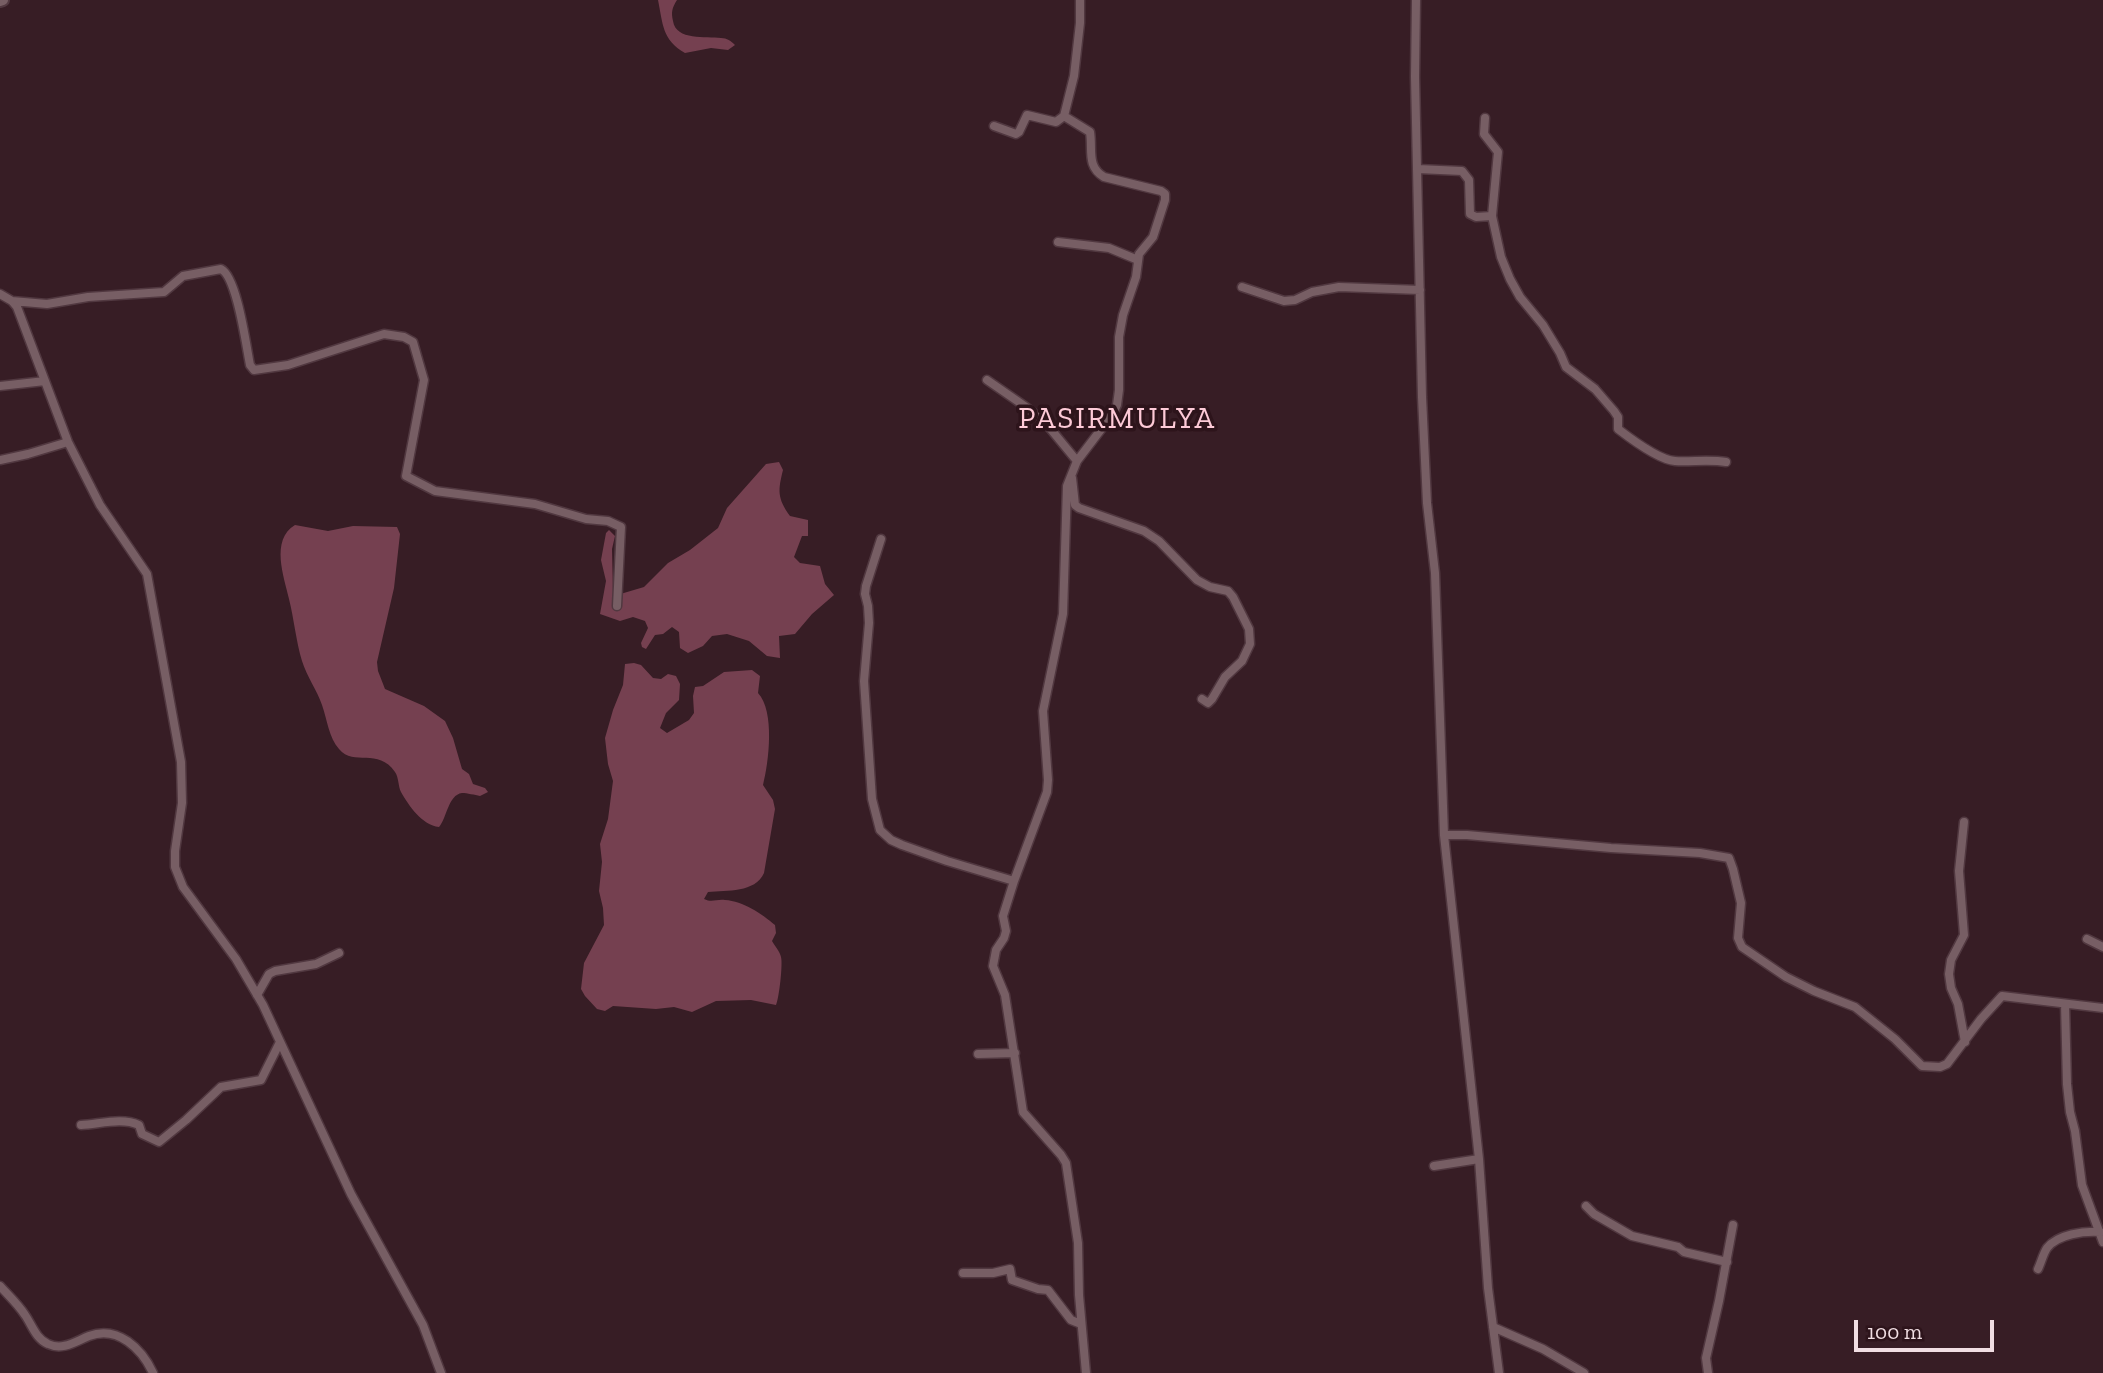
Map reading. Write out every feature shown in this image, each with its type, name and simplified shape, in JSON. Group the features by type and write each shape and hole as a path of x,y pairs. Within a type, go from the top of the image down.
{"street":[{"path":"994,126 1016,134 1027,115 1056,122 1064,116 1074,76 1080,0"},
{"path":"1416,0 1415,77 1422,397 1427,503 1435,573 1444,835 1479,1158 1488,1288 1499,1373"},
{"path":"1064,116 1090,132 1091,161 1098,173 1165,194 1153,237 1139,254 1136,276 1123,314 1119,337 1117,405 1077,461 1067,486 1063,614 1043,710 1047,792 1003,916 1006,931 1004,938 993,958 993,966 1005,995 1023,1112 1066,1163 1078,1242 1086,1373"},
{"path":"1485,118 1484,134 1498,152 1492,216 1502,257 1520,297 1544,325 1566,367 1595,389 1614,411 1618,417 1618,429 1663,459 1726,462"},
{"path":"1418,169 1462,171 1469,180 1470,214 1476,217 1492,216"},
{"path":"1058,242 1110,248 1139,260"},
{"path":"12,301 47,304 164,292 183,276 221,269 229,276 250,365 254,370 288,365 384,334 404,337 413,342 424,380 406,476 435,491 535,504 586,519 608,521 621,527 617,606"},
{"path":"1242,288 1284,301 1339,287 1420,290"},
{"path":"0,294 17,307 68,442 100,505 147,574 181,762 182,803 175,867 183,887 236,959 257,995 351,1194 423,1325 441,1373"},
{"path":"987,380 1044,421 1077,461"},
{"path":"0,386 46,381"},
{"path":"0,460 68,442"},
{"path":"1072,471 1075,505 1079,509 1144,531 1159,541 1197,580 1210,587 1228,591 1233,597 1249,629 1250,645 1242,661 1225,677 1212,699 1208,703 1202,699"},
{"path":"881,539 865,594 869,614 864,681 872,799 880,830 902,845 1014,881"},
{"path":"1964,822 1959,871 1964,935 1951,960 1949,974 1965,1041"},
{"path":"1444,835 1687,852 1728,858 1741,903 1738,938 1742,947 1751,955 1814,991 1855,1007 1895,1039 1922,1066 1940,1067 1947,1064 1981,1019 2003,996 2103,1008"},
{"path":"2087,939 2103,947"},
{"path":"257,995 269,974 316,964 339,953"},
{"path":"2065,1004 2066,1073 2070,1112 2082,1185 2103,1242"},
{"path":"81,1125 117,1121 135,1123 139,1125 142,1134 159,1142 221,1087 261,1080 280,1042"},
{"path":"978,1054 1015,1053"},
{"path":"1434,1166 1479,1158"},
{"path":"1586,1206 1594,1214 1632,1236 1727,1262"},
{"path":"1708,1373 1706,1358 1733,1224"},
{"path":"2038,1269 2053,1242 2078,1233 2100,1232"},
{"path":"963,1273 993,1273 1010,1269 1013,1280 1048,1290 1071,1320 1081,1324"},
{"path":"0,1286 42,1341 54,1346 67,1346 98,1333 109,1333 123,1338 138,1349 148,1361 153,1373"},
{"path":"1493,1327 1543,1349 1584,1373"}],"shaded area":[{"path":"658,0 677,0 672,15 675,27 680,32 692,36 725,39 735,45 728,50 711,48 685,53 668,37"},
{"path":"779,462 783,470 780,489 783,504 790,516 808,520 808,536 802,536 794,557 800,563 820,566 825,584 834,595 812,614 795,634 779,636 780,658 767,656 749,641 727,634 712,636 703,646 688,653 680,648 679,632 672,627 663,634 655,635 646,649 641,643 648,628 645,621 633,617 620,621 600,614 606,581 601,560 606,533 609,530 615,536 612,549 613,592 617,595 644,587 668,563 718,528 727,508 766,464"},
{"path":"295,525 328,531 353,526 397,527 400,534 394,588 377,662 378,671 385,689 424,706 445,721 462,769 469,774 473,784 485,788 488,792 480,796 464,793 457,795 439,827 427,823 412,809 401,792 396,774 388,765 374,758 345,754 333,739 320,699 302,661 282,570 283,540"},
{"path":"625,664 641,665 653,678 661,679 668,674 676,676 680,684 679,700 666,713 660,728 667,733 689,720 694,713 695,687 703,686 724,672 752,670 760,676 758,693 767,712 769,724 763,785 773,800 775,809 764,873 754,884 732,890 708,892 704,899 745,905 775,925 776,933 772,941 780,953 781,961 776,1005 751,1000 716,1001 692,1012 674,1007 656,1009 613,1006 605,1011 597,1009 581,989 584,963 604,925 599,891 602,862 600,844 608,819 613,781 605,738 623,685"}],"district":[{"name":"PASIRMULYA","path":"1117,419"}]}
